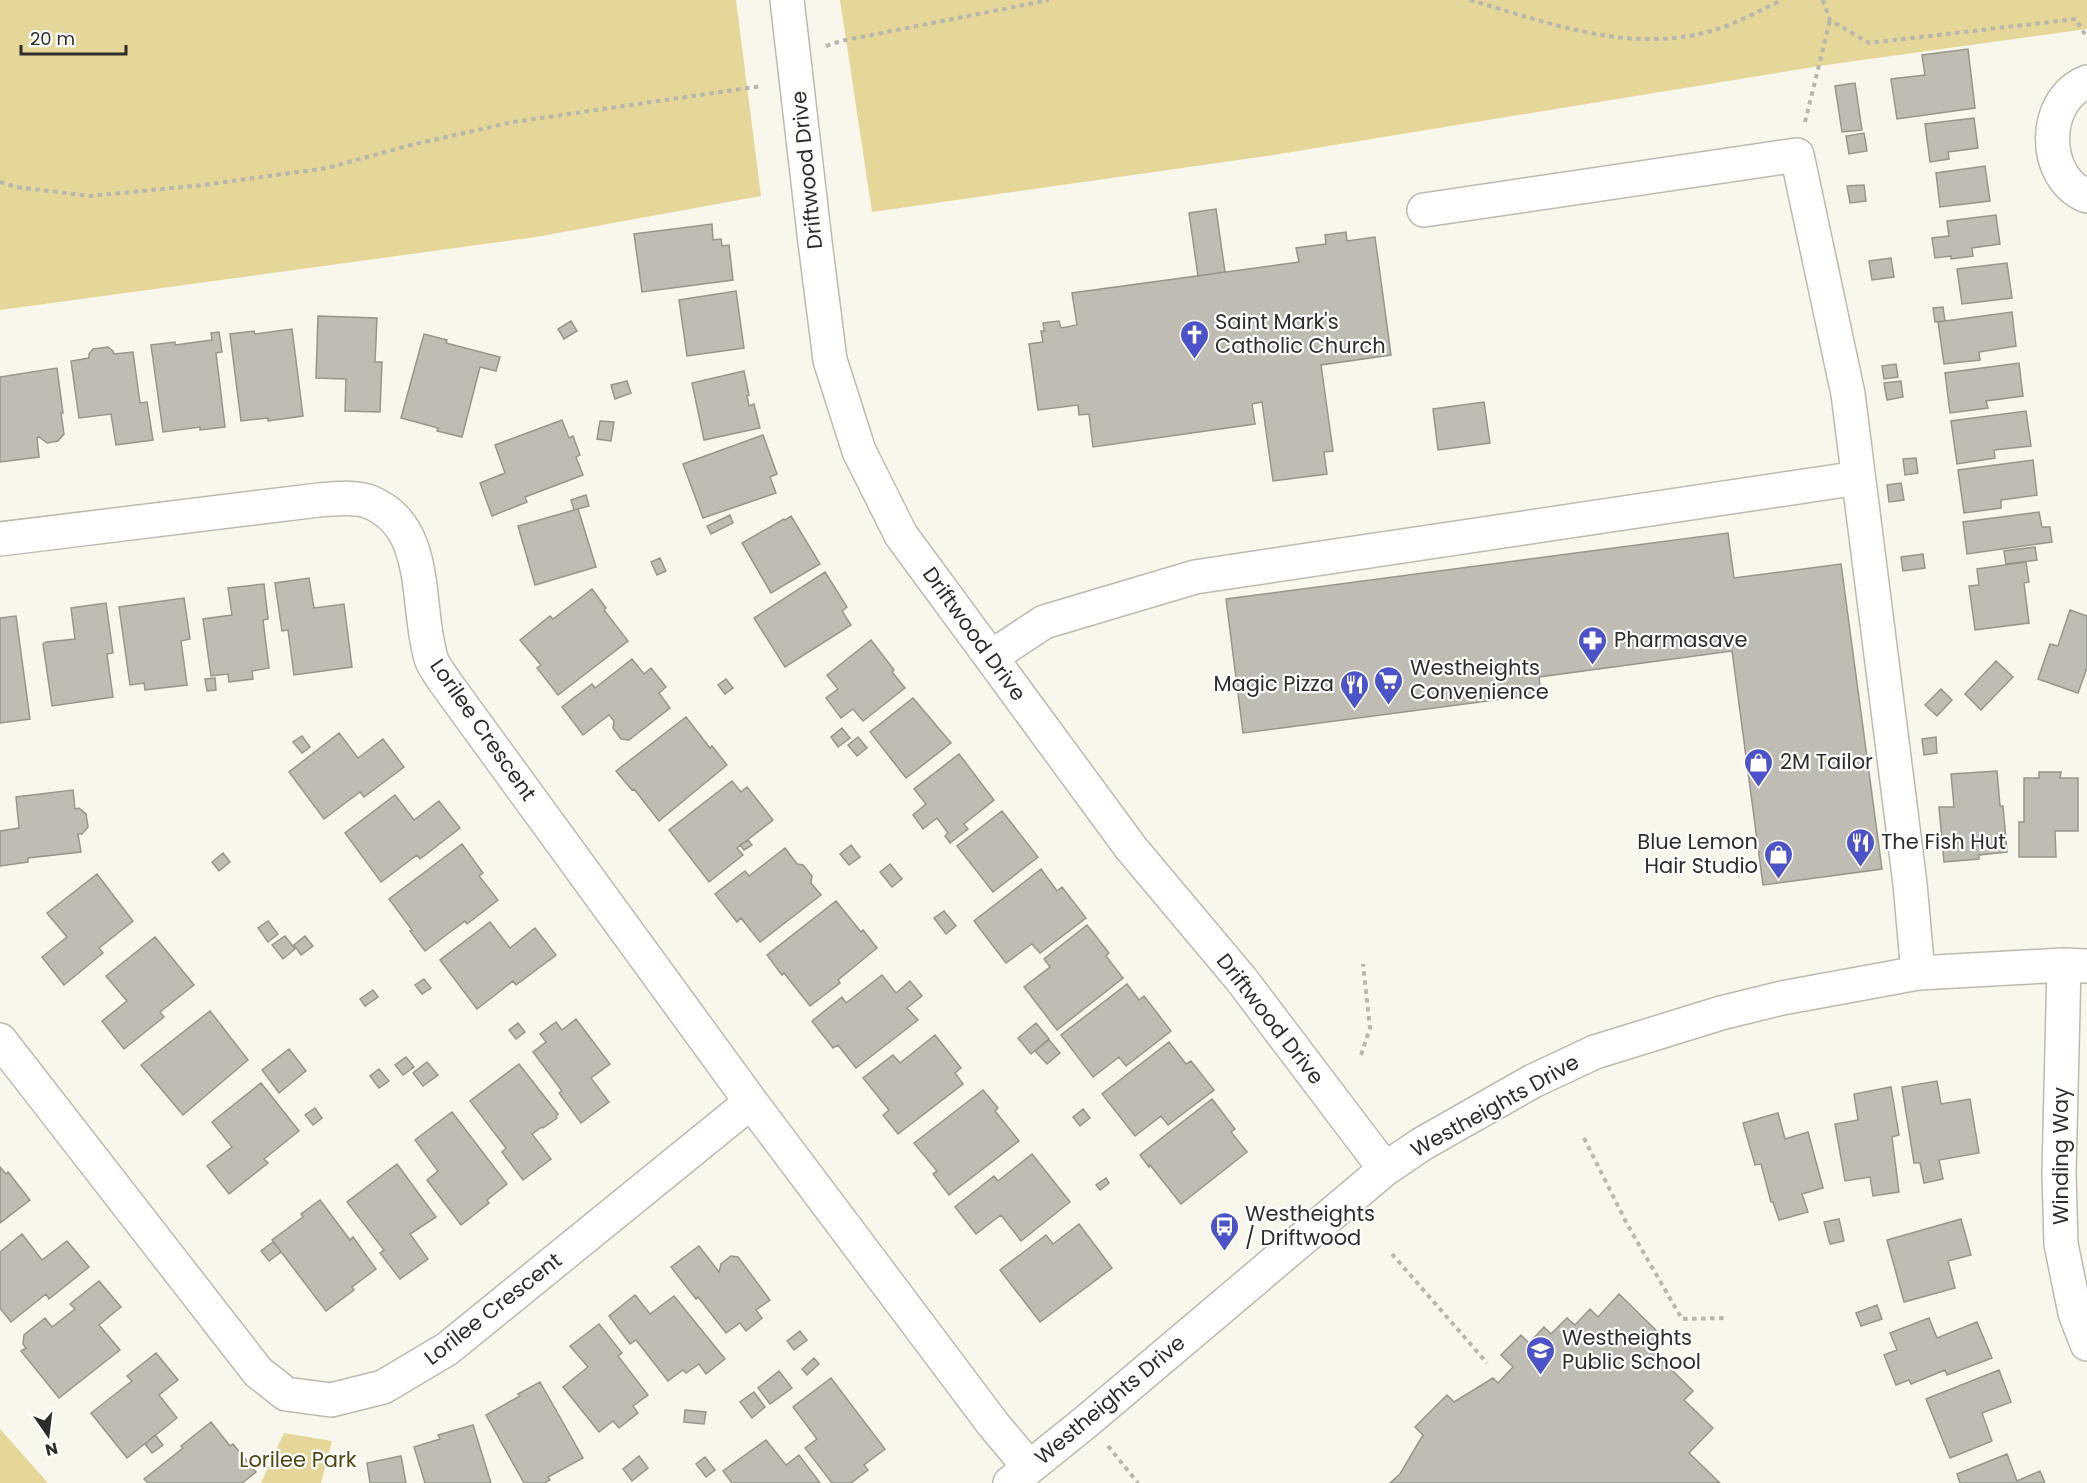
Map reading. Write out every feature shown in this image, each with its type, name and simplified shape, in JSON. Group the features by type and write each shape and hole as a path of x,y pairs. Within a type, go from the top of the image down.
{"street":[{"name":"Driftwood Drive","path":"788,0 814,242 831,360 859,451 901,535 1131,848 1241,979 1385,1169"},
{"path":"2087,82 2065,100 2055,120 2052,144 2057,166 2066,180 2087,196"},
{"path":"1424,210 1797,155 1848,394 1910,884 1918,973"},
{"path":"991,657 1044,622 1195,577 1858,478"},
{"name":"Lorilee Crescent","path":"0,539 319,500 369,501 391,515 406,533 414,550 426,640 432,661 444,682 751,1102 993,1424 1019,1475"},
{"name":"Westheights Drive","path":"1019,1475 1087,1421 1385,1169 1422,1144 1533,1081 1595,1052 1782,998 1918,973 2076,965"},
{"name":"Winding Way","path":"2076,965 2059,1173 2061,1244 2075,1312 2087,1344"},
{"name":"Lorilee Crescent","path":"0,1040 258,1372 286,1394 331,1400 383,1387 447,1349 751,1102"}],"path":[{"path":"820,48 841,41 1049,0"},
{"path":"1470,0 1586,33 1656,40 1712,31 1782,0"},
{"path":"1797,155 1830,20 1823,0"},
{"path":"1830,20 1869,43 2076,19 2087,38"},
{"path":"0,182 16,187 90,196 203,185 327,168 411,145 513,122 773,84"},
{"path":"1360,1055 1370,1028 1363,964"},
{"path":"1584,1138 1627,1224 1682,1319 1726,1318"},
{"path":"1392,1254 1487,1363"},
{"path":"1087,1421 1138,1483"}],"green space":[{"path":"0,0 736,0 761,196 536,237 0,310"},
{"path":"840,0 2087,0 2087,29 1826,65 1273,155 872,212"},
{"path":"0,1429 48,1483 0,1483"},
{"name":"Lorilee Park","path":"284,1433 332,1441 321,1483 261,1483"}],"building":[{"path":"1968,49 1975,108 1897,119 1891,79 1925,75 1922,55"},
{"path":"1855,83 1862,130 1842,132 1835,86"},
{"path":"1974,118 1978,148 1948,152 1949,159 1930,162 1925,124"},
{"path":"1864,133 1867,151 1849,154 1846,136"},
{"path":"1985,166 1990,201 1940,207 1936,173"},
{"path":"1864,185 1866,201 1850,203 1847,186"},
{"path":"1216,209 1225,272 1198,276 1189,213"},
{"path":"1996,215 2000,244 1972,248 1973,256 1951,259 1951,256 1935,258 1932,238 1949,236 1947,221"},
{"path":"712,224 713,240 721,239 722,246 729,245 733,280 642,292 634,234"},
{"name":"Saint Mark's Catholic Church","path":"1346,232 1347,241 1375,237 1391,355 1321,365 1333,451 1324,452 1327,474 1273,481 1262,402 1252,404 1255,424 1093,447 1089,414 1079,415 1078,405 1038,410 1029,344 1043,342 1041,331 1044,331 1043,323 1059,321 1061,328 1077,325 1072,293 1299,262 1296,248 1326,244 1325,235"},
{"path":"1891,258 1894,277 1872,280 1869,261"},
{"path":"2007,263 2012,298 1962,304 1957,269"},
{"path":"736,291 744,348 687,356 679,300"},
{"path":"1943,307 1945,321 1935,322 1933,308"},
{"path":"2012,312 2016,346 1979,352 1980,360 1944,364 1938,322"},
{"path":"318,316 377,318 375,362 382,362 380,412 345,411 346,379 316,378"},
{"path":"571,321 577,331 564,339 558,329"},
{"path":"292,329 303,416 268,421 268,418 241,421 230,334 254,331 255,334"},
{"path":"219,332 222,352 216,353 225,427 200,430 200,427 163,432 151,345 175,342 175,345 212,340 211,333"},
{"path":"424,334 447,340 446,343 500,357 496,371 480,367 462,437 401,418"},
{"path":"108,347 114,354 133,352 140,403 147,402 153,440 116,445 111,414 79,418 71,361 89,358 93,349"},
{"path":"2019,363 2023,396 1986,401 1988,408 1950,413 1945,373"},
{"path":"1896,364 1898,377 1884,379 1882,366"},
{"path":"57,368 64,434 58,441 47,443 37,438 39,457 0,462 0,377"},
{"path":"744,371 749,406 754,404 760,428 704,440 692,383"},
{"path":"627,381 631,393 615,399 611,385"},
{"path":"1901,381 1903,397 1887,400 1884,383"},
{"path":"1484,402 1490,443 1438,450 1433,409"},
{"path":"2026,411 2031,446 1994,450 1995,458 1957,464 1951,421"},
{"path":"562,420 569,438 573,436 580,455 576,457 583,475 525,497 527,502 492,516 480,483 505,473 495,445"},
{"path":"600,421 614,422 611,441 597,439"},
{"path":"763,435 777,474 770,477 776,493 703,518 683,464"},
{"path":"1916,458 1918,473 1905,475 1903,459"},
{"path":"2033,460 2037,495 2001,500 2001,508 1964,513 1958,470"},
{"path":"1901,483 1904,500 1889,502 1887,485"},
{"path":"586,495 589,506 574,510 571,500"},
{"path":"578,509 596,567 535,585 518,526"},
{"path":"2039,512 2042,527 2050,527 2052,542 1967,554 1963,522"},
{"path":"730,515 733,523 711,534 707,526"},
{"path":"791,516 820,564 771,593 742,543"},
{"path":"1728,533 1734,578 1841,564 1882,869 1763,885 1732,651 1539,677 1541,694 1243,733 1226,599"},
{"path":"2035,547 2037,560 2006,564 2004,551"},
{"path":"1923,554 1925,568 1903,571 1901,557"},
{"path":"660,558 666,571 657,575 651,562"},
{"path":"2026,562 2029,582 2024,583 2029,623 1975,630 1969,586 1979,585 1977,569"},
{"path":"825,572 847,607 842,611 851,625 785,667 754,618"},
{"path":"309,578 314,608 344,604 352,667 294,675 288,630 282,631 275,583"},
{"path":"264,584 268,619 263,620 269,668 252,671 253,679 229,682 228,674 211,676 203,619 232,615 228,588"},
{"path":"592,589 606,608 604,610 628,641 558,695 537,668 541,665 520,640 550,616 553,619"},
{"path":"184,598 190,639 181,641 187,685 145,690 144,683 130,685 119,607"},
{"path":"106,603 113,653 107,654 113,697 52,706 43,644 75,639 71,608"},
{"path":"2070,610 2087,616 2087,668 2078,693 2038,679 2050,644 2058,646"},
{"path":"16,616 30,719 0,723 0,618"},
{"path":"871,640 905,688 863,721 853,709 841,718 826,698 838,689 827,675"},
{"path":"632,659 644,674 651,668 666,687 659,693 670,708 629,740 621,739 613,728 614,721 609,715 583,735 562,707 592,684 595,688"},
{"path":"1996,661 2013,677 1981,710 1965,694"},
{"path":"215,678 216,690 207,691 205,679"},
{"path":"726,679 733,688 725,694 718,685"},
{"path":"1941,689 1952,700 1937,716 1925,705"},
{"path":"913,698 951,743 906,778 870,732"},
{"path":"686,717 710,748 712,746 727,765 659,821 634,789 632,790 616,771"},
{"path":"842,728 850,738 838,747 831,737"},
{"path":"339,733 358,758 383,739 404,767 364,797 360,792 324,819 289,772"},
{"path":"302,736 310,747 302,753 293,742"},
{"path":"858,737 867,748 857,756 848,745"},
{"path":"1936,737 1937,753 1924,755 1922,739"},
{"path":"959,754 994,800 964,824 968,829 950,843 945,836 948,833 937,818 923,829 913,815 926,804 914,789"},
{"path":"1997,771 2007,852 1979,855 1979,859 1944,862 1939,807 1954,807 1951,774"},
{"path":"2039,772 2061,772 2060,778 2078,778 2078,831 2055,831 2056,857 2019,857 2019,822 2024,822 2024,778 2039,778"},
{"path":"732,781 741,792 747,787 773,820 737,848 743,855 709,882 669,830"},
{"path":"73,790 75,809 79,808 86,814 88,827 82,834 78,834 81,852 28,858 28,862 0,866 0,831 19,828 16,797"},
{"path":"395,795 414,820 439,801 460,828 420,859 417,855 381,882 345,833"},
{"path":"1002,811 1038,857 993,892 957,846"},
{"path":"748,840 752,845 744,850 740,845"},
{"path":"462,844 483,873 479,876 498,900 467,924 465,921 425,951 389,899"},
{"path":"851,845 860,857 849,865 840,854"},
{"path":"785,848 797,864 803,865 812,876 811,883 821,895 760,942 741,918 737,922 715,894 745,871 749,876"},
{"path":"223,853 230,862 219,871 212,862"},
{"path":"890,864 902,879 892,887 880,872"},
{"path":"1041,869 1057,891 1062,887 1086,918 1040,953 1032,944 1006,963 974,921"},
{"path":"97,874 133,921 99,948 103,953 64,985 42,957 67,937 47,913"},
{"path":"836,901 877,948 838,980 840,983 810,1006 767,955"},
{"path":"944,911 956,926 946,934 934,918"},
{"path":"268,921 278,934 268,942 258,928"},
{"path":"490,922 510,948 535,928 556,955 516,985 513,981 477,1009 440,960"},
{"path":"1087,925 1109,953 1106,956 1123,978 1057,1030 1024,987 1050,967 1044,959"},
{"path":"285,936 295,949 283,959 272,945"},
{"path":"305,936 313,946 301,955 294,945"},
{"path":"155,937 194,985 160,1012 164,1017 124,1049 102,1021 127,1001 106,976"},
{"path":"882,975 896,993 910,981 922,996 907,1008 918,1020 856,1068 838,1045 833,1048 812,1021 842,997 846,1003"},
{"path":"424,979 431,988 422,994 415,985"},
{"path":"1127,984 1139,1000 1144,996 1171,1031 1126,1066 1119,1057 1093,1077 1061,1035"},
{"path":"373,990 378,997 365,1006 360,999"},
{"path":"210,1011 248,1060 183,1115 141,1065"},
{"path":"576,1019 610,1064 591,1078 609,1102 581,1123 559,1093 562,1091 533,1052 546,1042 540,1034 556,1022 562,1030"},
{"path":"518,1023 525,1032 516,1039 509,1030"},
{"path":"1036,1023 1049,1039 1031,1054 1018,1038"},
{"path":"935,1035 961,1068 955,1073 963,1084 898,1134 883,1115 889,1110 863,1078 893,1055 900,1063"},
{"path":"1049,1040 1060,1053 1047,1064 1035,1051"},
{"path":"1169,1042 1186,1064 1191,1061 1214,1090 1168,1125 1161,1116 1135,1136 1102,1094"},
{"path":"289,1049 306,1071 279,1093 262,1070"},
{"path":"406,1057 414,1067 403,1075 395,1065"},
{"path":"427,1062 438,1075 423,1086 413,1073"},
{"path":"519,1064 558,1114 557,1118 532,1134 551,1159 523,1180 502,1152 506,1148 470,1101"},
{"path":"379,1069 389,1081 379,1088 370,1076"},
{"path":"1937,1081 1941,1104 1970,1099 1979,1153 1939,1160 1943,1179 1924,1183 1920,1163 1914,1163 1902,1087"},
{"path":"261,1083 299,1131 264,1159 268,1163 229,1194 207,1166 232,1147 212,1122"},
{"path":"1891,1087 1899,1135 1892,1137 1899,1192 1873,1196 1870,1177 1845,1181 1835,1124 1858,1120 1854,1094"},
{"path":"983,1090 998,1108 995,1111 1019,1141 949,1195 933,1174 937,1171 914,1143"},
{"path":"1212,1099 1235,1129 1231,1132 1247,1152 1181,1204 1140,1155"},
{"path":"315,1108 322,1118 313,1125 305,1115"},
{"path":"1083,1109 1090,1118 1080,1126 1073,1117"},
{"path":"452,1112 507,1184 487,1200 489,1203 461,1225 427,1180 438,1171 415,1140"},
{"path":"1778,1113 1785,1139 1808,1132 1823,1188 1802,1194 1808,1212 1779,1220 1773,1202 1771,1202 1761,1164 1755,1165 1743,1123"},
{"path":"1032,1154 1070,1202 1021,1241 1001,1215 976,1234 955,1207 994,1176 998,1181"},
{"path":"397,1164 436,1217 410,1234 428,1259 400,1279 380,1253 384,1250 347,1202"},
{"path":"0,1167 6,1174 8,1172 30,1200 0,1223"},
{"path":"1106,1178 1109,1183 1100,1190 1096,1185"},
{"path":"320,1200 350,1240 353,1237 376,1269 352,1287 354,1290 326,1311 272,1240 303,1217 301,1214"},
{"path":"1839,1219 1844,1241 1830,1244 1824,1222"},
{"path":"1961,1219 1971,1255 1948,1261 1955,1288 1904,1302 1887,1240"},
{"path":"1079,1224 1112,1268 1040,1322 1000,1270 1046,1235 1053,1244"},
{"path":"22,1234 42,1260 67,1241 89,1267 49,1299 46,1294 11,1322 0,1308 0,1252"},
{"path":"273,1242 281,1252 269,1261 261,1251"},
{"path":"699,1246 719,1272 721,1264 731,1256 738,1257 770,1300 756,1310 762,1318 746,1331 740,1323 726,1333 671,1267"},
{"path":"99,1281 121,1307 99,1325 120,1350 59,1398 21,1351 26,1348 23,1344 24,1335 45,1318 52,1327 75,1309 70,1304"},
{"path":"1619,1294 1662,1336 1650,1348 1693,1391 1684,1400 1713,1428 1689,1453 1720,1483 1390,1483 1400,1474 1423,1435 1415,1427 1447,1395 1454,1402 1493,1378 1498,1383 1513,1367 1501,1355 1521,1335 1529,1343 1544,1327 1551,1334 1567,1318 1575,1325 1590,1309 1598,1317"},
{"path":"635,1295 650,1314 674,1296 725,1359 706,1374 699,1364 686,1373 683,1370 668,1381 636,1340 630,1344 609,1316"},
{"path":"1877,1305 1882,1319 1861,1326 1856,1313"},
{"path":"1929,1318 1937,1338 1977,1322 1992,1358 1947,1375 1945,1370 1911,1384 1909,1380 1896,1385 1884,1355 1897,1350 1890,1333"},
{"path":"599,1324 622,1353 618,1356 648,1395 633,1406 638,1413 619,1428 613,1421 599,1432 563,1387 588,1367 570,1346"},
{"path":"800,1331 807,1340 794,1350 787,1341"},
{"path":"156,1353 178,1380 159,1395 177,1418 127,1458 91,1413 132,1381 127,1376"},
{"path":"814,1358 819,1364 807,1375 802,1369"},
{"path":"1999,1370 2011,1402 1982,1413 1992,1441 1950,1458 1926,1399"},
{"path":"779,1371 792,1388 770,1404 758,1388"},
{"path":"831,1378 885,1449 864,1465 868,1470 851,1483 832,1483 805,1448 817,1439 793,1407"},
{"path":"540,1382 583,1458 548,1477 550,1480 544,1483 524,1483 486,1415"},
{"path":"754,1392 765,1407 752,1418 740,1402"},
{"path":"685,1410 706,1412 704,1424 684,1422"},
{"path":"211,1422 230,1446 233,1444 256,1472 242,1483 148,1483 144,1479 183,1448 181,1446"},
{"path":"473,1425 491,1483 425,1483 414,1447 440,1439 438,1435"},
{"path":"155,1435 163,1445 152,1453 145,1444"},
{"path":"766,1440 786,1465 799,1455 820,1483 732,1483 723,1471"},
{"path":"2007,1454 2017,1481 2040,1471 2045,1483 1960,1483 1957,1474"},
{"path":"401,1456 406,1483 370,1483 367,1463"},
{"path":"639,1456 648,1468 632,1481 623,1469"},
{"path":"705,1457 715,1470 706,1477 696,1464"}],"place":[{"name":"Saint Mark's Catholic Church","path":"1194,360"},
{"name":"Pharmasave","path":"1593,666"},
{"name":"Westheights Convenience","path":"1389,706"},
{"name":"Magic Pizza","path":"1355,710"},
{"name":"2M Tailor","path":"1759,788"},
{"name":"The Fish Hut","path":"1860,868"},
{"name":"Blue Lemon Hair Studio","path":"1779,880"},
{"name":"Westheights / Driftwood","path":"1224,1252"},
{"name":"Westheights Public School","path":"1541,1376"}]}
